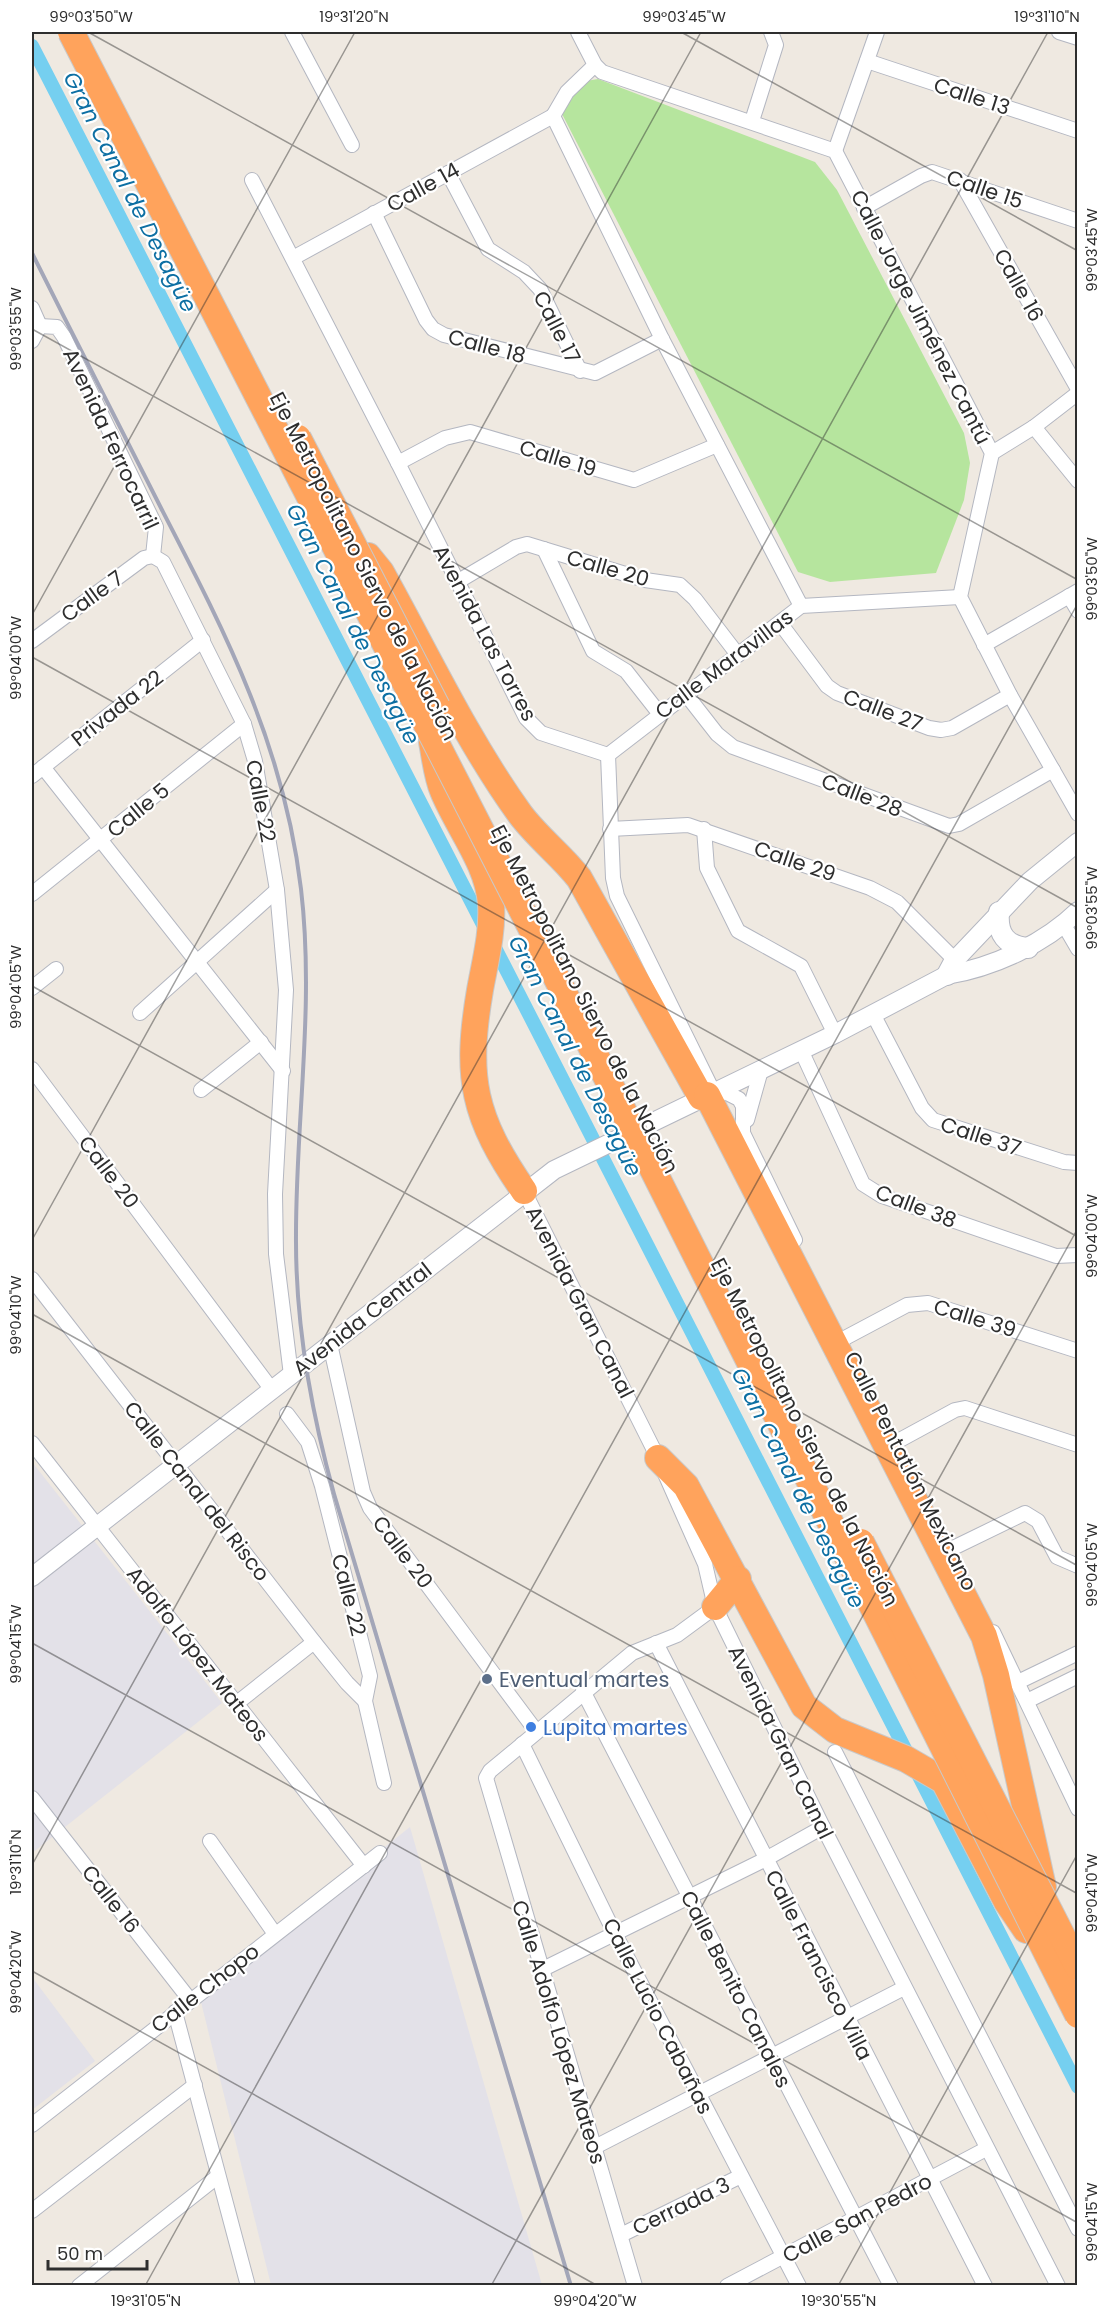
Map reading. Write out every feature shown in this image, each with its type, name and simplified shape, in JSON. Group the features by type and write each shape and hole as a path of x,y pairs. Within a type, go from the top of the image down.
{"highway":[{"name":"Eje Metropolitano Siervo de la Nación","path":"71,32 1068,1972"},
{"name":"Eje Metropolitano Siervo de la Nación","path":"90,32 350,535 1049,1911 1068,1972 1077,2015"},
{"path":"350,535 381,572 471,737 520,813 546,845 567,863 579,878 707,1094 984,1636 996,1675 1049,1911"},
{"path":"429,730 442,790 486,877 491,903 490,934 473,1048 473,1083 481,1113 494,1143 524,1191"},
{"path":"658,1458 686,1485 738,1579 766,1640 804,1706 835,1730 906,1759 944,1781 1006,1902 1068,1972"},
{"path":"715,1607 738,1579"}],"main road":[{"path":"999,912 999,927 1004,938 1018,947 1028,948"}],"street":[{"path":"292,32 352,146"},
{"path":"578,32 595,65 602,72 836,151 877,32"},
{"path":"752,121 776,45 771,32"},
{"path":"1059,32 1077,38"},
{"name":"Calle 13","path":"867,61 1077,130"},
{"path":"595,65 567,92 553,116 662,339 801,606"},
{"name":"Calle 14","path":"294,258 553,116"},
{"name":"Calle Jorge Jiménez Cantú","path":"836,151 992,453 960,597"},
{"name":"Calle 15","path":"864,208 932,172 1077,221"},
{"name":"Calle 17","path":"448,173 488,249 524,272 540,289 580,371"},
{"name":"Avenida Las Torres","path":"252,180 294,258 529,723 547,735 608,755"},
{"name":"Calle 16","path":"960,180 1077,391"},
{"name":"Calle 18","path":"374,213 433,329 444,335 580,371 599,371 662,339"},
{"path":"32,308 40,326 32,341"},
{"name":"Avenida Ferrocarril","path":"40,326 52,325 60,330 156,527 153,556"},
{"path":"992,453 1034,427 1077,391"},
{"path":"1034,427 1077,481"},
{"name":"Calle 19","path":"398,463 445,438 470,432 634,480 717,445"},
{"name":"Calle 20","path":"457,582 522,544 544,549 645,580 680,585 695,599 738,655"},
{"path":"544,549 592,651 627,671 659,713"},
{"name":"Calle 22","path":"153,556 163,562 244,724 257,772 277,891 286,990 275,1194 276,1254 291,1375"},
{"name":"Calle 7","path":"32,641 144,558 153,556"},
{"path":"984,645 1073,593 1077,611"},
{"path":"960,597 1010,695 1077,814"},
{"name":"Calle Maravillas","path":"608,755 659,713 801,606 960,597"},
{"name":"Calle 27","path":"780,623 827,686 837,693 929,728 952,728 1010,695"},
{"name":"Privada 22","path":"32,776 203,640"},
{"name":"Calle 28","path":"685,693 717,734 733,747 949,826 959,824 1053,770"},
{"name":"Calle 5","path":"32,894 244,724"},
{"path":"608,755 613,878 617,896 707,1094"},
{"path":"43,767 283,1071"},
{"name":"Calle 29","path":"610,829 671,824 704,829 886,895 897,902 951,967"},
{"path":"704,829 707,868 738,931 796,961 835,1034"},
{"path":"1077,842 1030,881 999,912 951,967 964,972 1028,948 1064,925 1077,911"},
{"path":"140,1013 277,891"},
{"path":"1064,925 1077,949"},
{"name":"Avenida Central","path":"32,1577 524,1191 554,1170 835,1034 951,967"},
{"path":"32,988 56,969"},
{"name":"Calle 37","path":"873,1014 922,1108 933,1120 1064,1162 1077,1163"},
{"path":"201,1090 261,1042"},
{"name":"Calle 38","path":"801,1050 862,1184 882,1196 1056,1256 1077,1255"},
{"name":"Calle 20","path":"32,1069 272,1390"},
{"path":"743,1133 761,1070"},
{"name":"Calle Pentatlón Mexicano","path":"707,1094 727,1093 739,1099 743,1106 743,1133 843,1339 898,1441 1018,1682 1077,1809"},
{"name":"Avenida Gran Canal","path":"524,1191 658,1458 705,1564 715,1607 904,1988 1058,2286"},
{"path":"1056,1256 1077,1264"},
{"name":"Calle Canal del Risco","path":"32,1279 314,1642 365,1701"},
{"name":"Calle 39","path":"843,1339 907,1305 928,1303 1077,1351"},
{"name":"Calle 20","path":"330,1344 363,1492 370,1508 536,1731"},
{"path":"898,1441 955,1410 965,1408 1077,1445"},
{"name":"Calle 22","path":"286,1414 308,1442 322,1486 370,1676 365,1701 384,1783"},
{"name":"Adolfo López Mateos","path":"32,1443 364,1866"},
{"path":"951,1549 1025,1513 1038,1521 1057,1557 1077,1566"},
{"path":"522,1744 583,1691 632,1653 677,1635 715,1607"},
{"path":"237,1703 314,1642"},
{"name":"Calle Francisco Villa","path":"656,1643 764,1860 985,2286"},
{"path":"1018,1682 1077,1653"},
{"path":"1027,1701 1077,1676"},
{"name":"Calle Benito Canales","path":"583,1691 891,2286"},
{"name":"Calle Adolfo López Mateos","path":"522,1744 490,1771 486,1778 635,2286"},
{"name":"Calle Lucio Cabañas","path":"522,1744 615,1934 799,2286"},
{"path":"835,1752 1077,2229"},
{"name":"Calle 16","path":"32,1797 190,2000"},
{"path":"541,1970 764,1860 823,1827"},
{"path":"210,1841 274,1934"},
{"name":"Calle Chopo","path":"32,2125 380,1853"},
{"path":"593,2148 904,1988"},
{"path":"175,2012 247,2285"},
{"path":"32,2211 195,2085"},
{"name":"Calle San Pedro","path":"727,2286 987,2149"},
{"name":"Cerrada 3","path":"621,2235 741,2176"},
{"path":"79,2286 217,2177"}],"shaded area":[{"path":"32,1462 222,1703 32,1853"},
{"path":"410,1827 542,2285 271,2285 199,1994"},
{"path":"32,1977 95,2061 32,2110"}],"green space":[{"path":"598,79 815,162 837,190 964,433 970,463 964,500 936,573 830,582 798,572 561,112 580,82"}],"waterway":[{"name":"Gran Canal de Desagüe","path":"32,46 1078,2087"}],"railway":[{"path":"32,253 209,602 250,693 281,787 293,837 305,933 305,1022 296,1242 302,1338 318,1432 334,1494 571,2286"}],"place":[{"name":"Eventual martes","path":"487,1679"},
{"name":"Lupita martes","path":"531,1727"}]}
